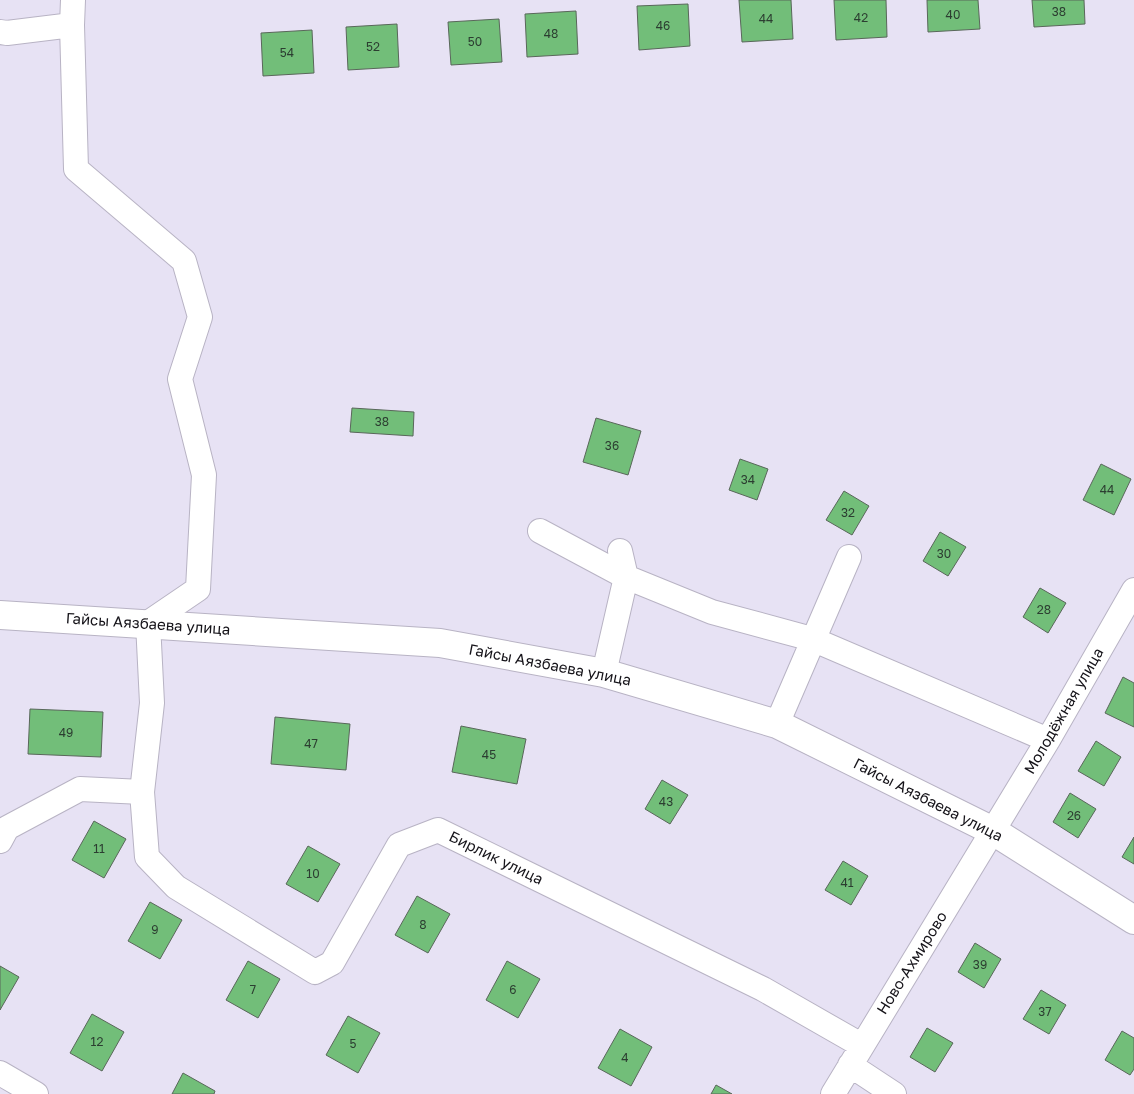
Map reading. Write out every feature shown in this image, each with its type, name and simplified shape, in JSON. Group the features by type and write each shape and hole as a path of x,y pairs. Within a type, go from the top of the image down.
{"highway":[{"name":"Гайсы Аязбаева улица","path":"0,615 440,643 604,673 777,724 993,831 1134,920"}],"street":[{"path":"73,0 76,169 184,262 200,317 180,379 204,475 198,590 148,623"},
{"path":"0,32 7,33 72,25"},
{"path":"540,532 626,577 712,612 812,639 1048,740"},
{"path":"604,673 626,577 620,551"},
{"path":"777,724 812,639 849,557"},
{"name":"Молодёжная улица","path":"993,831 1048,740 1134,590"},
{"name":"Бирлик улица","path":"148,623 152,703 142,792 147,857 176,887 315,972 332,963 399,846 438,830 763,989 856,1055"},
{"path":"0,841 7,828 80,789 142,792"},
{"name":"Ново-Ахмирово","path":"832,1094 993,831"},
{"path":"856,1055 894,1094"},
{"path":"0,1073 36,1094"}],"building":[{"path":"739,0 791,0 793,39 742,42"},
{"path":"834,0 886,0 887,37 836,40"},
{"path":"927,0 978,0 980,29 928,32"},
{"path":"1032,0 1084,0 1085,24 1034,27"},
{"path":"688,4 690,46 639,50 637,6"},
{"path":"576,11 578,54 527,57 525,14"},
{"path":"499,19 502,62 451,65 448,22"},
{"path":"397,24 399,67 348,70 346,27"},
{"path":"312,30 314,73 263,76 261,33"},
{"path":"352,408 414,412 413,436 350,432"},
{"path":"596,418 641,431 628,475 583,462"},
{"path":"740,459 768,469 757,500 729,490"},
{"path":"1101,464 1131,479 1114,515 1083,500"},
{"path":"844,491 869,506 852,535 826,520"},
{"path":"940,532 966,547 948,576 923,561"},
{"path":"1040,588 1066,603 1048,633 1023,617"},
{"path":"1123,677 1134,683 1134,727 1105,713"},
{"path":"30,709 103,712 101,757 28,754"},
{"path":"275,717 350,724 346,770 271,764"},
{"path":"461,726 526,739 517,784 452,772"},
{"path":"1096,741 1121,757 1104,786 1078,771"},
{"path":"662,780 688,795 670,824 645,809"},
{"path":"1070,793 1096,809 1078,838 1053,822"},
{"path":"94,821 126,839 104,878 72,860"},
{"path":"1134,837 1134,864 1122,857"},
{"path":"308,846 340,864 318,902 286,884"},
{"path":"843,861 868,876 851,905 825,890"},
{"path":"417,896 450,914 428,953 395,935"},
{"path":"150,902 182,920 160,959 128,941"},
{"path":"975,943 1001,959 984,988 958,972"},
{"path":"248,961 280,979 258,1018 226,1000"},
{"path":"507,961 540,979 518,1018 486,1000"},
{"path":"0,966 19,977 0,1010"},
{"path":"1041,990 1066,1005 1049,1034 1023,1019"},
{"path":"92,1014 124,1032 102,1071 70,1053"},
{"path":"348,1016 380,1033 358,1073 326,1055"},
{"path":"927,1028 953,1043 935,1072 910,1057"},
{"path":"620,1029 652,1047 631,1086 598,1068"},
{"path":"1122,1031 1134,1038 1134,1069 1130,1075 1105,1060"},
{"path":"183,1073 215,1091 214,1094 172,1094"},
{"path":"716,1085 732,1094 711,1094"}]}
